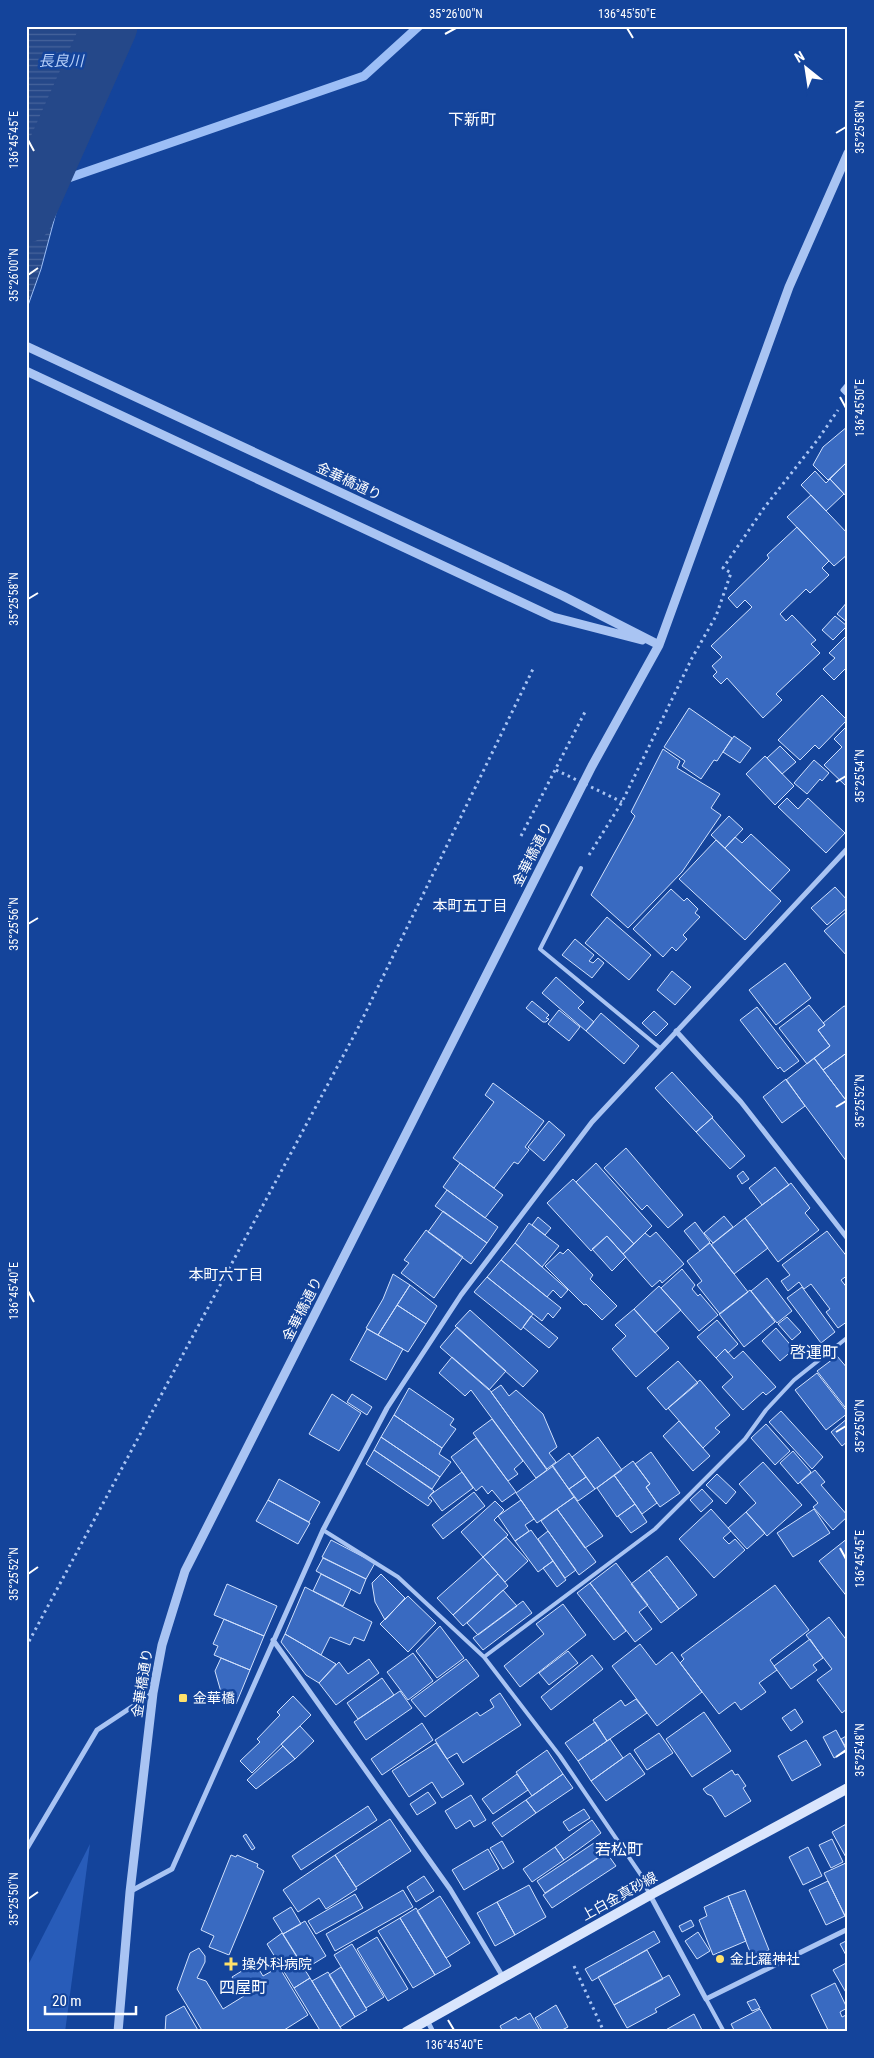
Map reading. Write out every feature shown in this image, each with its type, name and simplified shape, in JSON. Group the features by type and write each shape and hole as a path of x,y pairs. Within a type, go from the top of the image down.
{"main road":[{"name":"上白金真砂線","path":"406,2032 650,1895 848,1788"}],"street":[{"path":"26,371 553,617 659,645 789,287 848,153"},
{"name":"金華橋通り","path":"26,346 563,596 659,645 588,775 185,1571 162,1645 153,1692 130,1892 118,2032"},
{"path":"848,384 843,390 848,395"},
{"path":"130,1892 172,1869 323,1530 387,1408 462,1295 592,1122 848,848"},
{"path":"676,1031 741,1102 848,1239"},
{"path":"273,1640 450,1889 503,1977"},
{"path":"26,1850 97,1730 153,1692"},
{"path":"650,1895 706,2000 848,1929"},
{"path":"427,2020 433,2032"}],"lane":[{"path":"581,868 540,949 660,1048"},
{"path":"484,1657 655,1529 745,1439 766,1410 794,1380 848,1337"},
{"path":"323,1530 398,1577 484,1657 560,1756 641,1875 650,1895"},
{"path":"706,2000 724,2032"}],"path":[{"path":"581,868 622,802 692,658 716,616 731,573 723,568 764,508 819,438 848,395"},
{"path":"26,1647 357,1030 533,669"},
{"path":"521,836 586,710"},
{"path":"556,770 622,802"},
{"path":"574,1966 604,2032"}],"shaded area":[{"path":"90,1844 65,2032 26,2032 26,1969"}],"water":[{"name":"長良川","path":"26,26 106,26 41,269 26,311"}],"building":[{"path":"848,426 848,461 828,480 813,465 823,447"},
{"path":"848,461 848,498 830,479"},
{"path":"815,471 826,483 830,479 844,494 826,511 801,485"},
{"path":"811,495 848,534 848,554 834,566 787,517"},
{"path":"797,527 829,561 822,568 829,575 810,593 806,589 780,614 786,621 792,615 816,640 811,644 820,653 776,694 782,700 763,718 727,678 721,684 713,676 717,672 712,666 722,657 711,646 752,607 745,600 737,608 728,598 769,558 767,555"},
{"path":"848,601 848,623 837,614"},
{"path":"835,616 847,626 833,640 822,630"},
{"path":"848,634 848,666 834,680 823,669 835,658 829,653"},
{"path":"822,695 847,720 819,749 815,745 800,760 778,740"},
{"path":"689,708 732,738 717,761 714,760 701,779 682,766 685,761 664,747"},
{"path":"848,725 847,787 824,765 842,747 834,739"},
{"path":"734,736 751,748 740,763 723,752"},
{"path":"780,746 796,762 782,774 767,758"},
{"path":"663,749 680,761 677,768 720,794 711,808 721,815 682,872 628,928 591,895 635,816 631,812"},
{"path":"765,756 794,786 775,805 746,774"},
{"path":"814,760 829,773 822,781 820,779 807,794 794,783"},
{"path":"787,798 798,809 808,798 845,833 826,853 778,807"},
{"path":"729,816 743,829 725,848 711,835"},
{"path":"751,834 790,870 770,891 725,848 735,837 742,843"},
{"path":"716,840 781,901 745,940 679,879"},
{"path":"835,887 848,901 848,907 827,925 811,908"},
{"path":"671,889 684,901 687,898 698,909 695,913 700,917 683,935 687,939 676,951 672,947 663,957 633,929"},
{"path":"848,912 848,957 824,931"},
{"path":"607,917 651,955 629,980 585,943"},
{"path":"575,939 594,955 589,961 593,963 598,958 604,963 592,978 562,955"},
{"path":"785,963 811,998 776,1025 749,990"},
{"path":"672,971 691,987 675,1005 657,990"},
{"path":"556,977 584,1002 578,1008 594,1022 586,1031 542,993"},
{"path":"532,1001 549,1015 546,1018 549,1019 546,1022 543,1022 526,1008"},
{"path":"809,1005 825,1025 818,1030 830,1046 807,1064 779,1028"},
{"path":"844,1006 848,1007 848,1052 823,1070 814,1058 830,1046 818,1030 825,1025 823,1023"},
{"path":"757,1007 799,1061 784,1072 780,1067 778,1069 740,1020"},
{"path":"559,1010 580,1027 569,1041 548,1024"},
{"path":"654,1011 668,1024 656,1036 642,1023"},
{"path":"601,1013 639,1046 624,1064 586,1031"},
{"path":"848,1052 848,1097 845,1099 823,1070"},
{"path":"814,1058 845,1099 848,1097 847,1162 786,1080"},
{"path":"672,1072 713,1117 696,1132 655,1088"},
{"path":"786,1079 805,1106 782,1123 763,1097"},
{"path":"493,1083 544,1121 525,1147 529,1150 518,1164 514,1162 494,1188 453,1158 494,1102 485,1095"},
{"path":"712,1118 745,1156 730,1169 696,1132"},
{"path":"549,1121 565,1135 544,1161 528,1147"},
{"path":"626,1148 683,1215 668,1228 647,1205 642,1210 604,1168"},
{"path":"460,1163 503,1195 485,1218 443,1187"},
{"path":"596,1163 652,1226 634,1244 576,1182"},
{"path":"775,1167 789,1185 762,1205 749,1188"},
{"path":"743,1171 749,1179 742,1184 737,1176"},
{"path":"573,1179 634,1244 623,1254 607,1236 591,1251 547,1203"},
{"path":"791,1183 810,1208 805,1213 819,1230 778,1262 745,1218"},
{"path":"447,1190 498,1227 487,1243 435,1206"},
{"path":"443,1211 487,1243 471,1264 428,1232"},
{"path":"724,1216 733,1227 713,1243 704,1233"},
{"path":"538,1217 551,1228 545,1235 532,1225"},
{"path":"745,1218 768,1248 734,1274 711,1245"},
{"path":"695,1222 710,1242 700,1251 684,1231"},
{"path":"529,1223 559,1246 542,1267 515,1243"},
{"path":"426,1230 463,1257 434,1298 401,1273 409,1263 404,1260"},
{"path":"827,1231 848,1258 848,1266 845,1268 848,1271 848,1275 841,1280 848,1289 848,1321 838,1328 826,1312 830,1309 811,1284 804,1289 799,1282 788,1291 781,1281 790,1275 782,1265"},
{"path":"656,1232 684,1264 662,1283 660,1280 652,1287 623,1254 645,1233 650,1237"},
{"path":"607,1236 626,1257 612,1271 592,1249"},
{"path":"515,1243 568,1290 561,1298 553,1290 547,1297 501,1260"},
{"path":"710,1243 748,1292 720,1314 697,1285 702,1281 687,1261"},
{"path":"568,1249 593,1275 590,1279 617,1306 602,1320 545,1266 560,1252 563,1254"},
{"path":"501,1260 561,1308 553,1318 548,1313 542,1321 487,1277"},
{"path":"682,1269 695,1285 692,1289 698,1296 700,1294 718,1315 699,1331 661,1288"},
{"path":"393,1274 410,1285 378,1335 366,1328 383,1299"},
{"path":"487,1277 533,1314 521,1330 474,1292"},
{"path":"767,1278 792,1311 777,1323 751,1291"},
{"path":"410,1285 437,1306 426,1324 397,1305"},
{"path":"659,1286 681,1310 655,1333 634,1309"},
{"path":"802,1287 835,1332 821,1343 787,1298"},
{"path":"750,1290 775,1322 744,1347 719,1314"},
{"path":"397,1305 426,1324 408,1352 378,1335"},
{"path":"634,1309 669,1348 636,1377 612,1349 626,1336 615,1325"},
{"path":"470,1310 538,1371 523,1387 455,1326"},
{"path":"531,1316 558,1338 549,1348 523,1327"},
{"path":"787,1317 801,1332 792,1340 778,1324"},
{"path":"717,1320 738,1344 728,1353 725,1349 716,1358 697,1337"},
{"path":"457,1327 506,1371 489,1390 440,1347"},
{"path":"776,1328 794,1349 780,1361 762,1341"},
{"path":"367,1329 403,1349 386,1380 350,1360"},
{"path":"725,1349 734,1359 743,1351 776,1387 766,1395 763,1392 743,1410 722,1387 733,1377 716,1358"},
{"path":"837,1356 848,1369 848,1411 817,1371"},
{"path":"452,1357 489,1389 547,1470 536,1478 471,1390 465,1396 439,1373"},
{"path":"678,1361 698,1383 666,1410 647,1388"},
{"path":"817,1373 848,1413 826,1430 795,1390"},
{"path":"700,1380 730,1415 715,1428 720,1432 703,1448 668,1408"},
{"path":"501,1385 509,1396 516,1390 543,1414 557,1447 549,1453 556,1462 547,1469 491,1392"},
{"path":"409,1388 454,1419 450,1425 456,1429 442,1448 394,1415"},
{"path":"332,1394 361,1413 339,1451 309,1434"},
{"path":"352,1394 372,1407 367,1415 347,1402"},
{"path":"781,1411 823,1457 812,1469 769,1422"},
{"path":"394,1415 442,1448 439,1454 451,1462 440,1477 381,1437"},
{"path":"848,1418 848,1441 842,1446 831,1432"},
{"path":"492,1419 523,1461 514,1469 518,1474 508,1481 473,1433"},
{"path":"679,1421 710,1456 693,1471 663,1436"},
{"path":"766,1424 790,1451 775,1465 751,1438"},
{"path":"381,1437 440,1477 432,1489 374,1450"},
{"path":"598,1437 622,1470 595,1489 572,1457"},
{"path":"476,1438 516,1492 502,1502 492,1490 488,1494 482,1486 476,1491 451,1457"},
{"path":"374,1450 434,1491 428,1498 432,1501 428,1506 366,1464"},
{"path":"793,1451 811,1472 798,1484 780,1463"},
{"path":"651,1452 680,1493 660,1507 646,1487 650,1484 635,1464"},
{"path":"569,1453 586,1477 569,1489 552,1466"},
{"path":"633,1461 650,1484 646,1487 657,1503 642,1514 614,1475"},
{"path":"763,1462 802,1505 767,1536 746,1512 756,1503 739,1484"},
{"path":"553,1466 574,1497 537,1523 516,1493"},
{"path":"815,1470 825,1482 821,1485 848,1516 833,1530 813,1507 818,1503 800,1482"},
{"path":"462,1472 473,1488 442,1511 430,1495"},
{"path":"717,1474 736,1492 726,1504 706,1485"},
{"path":"614,1475 635,1504 617,1517 597,1488"},
{"path":"586,1477 595,1489 578,1501 569,1489"},
{"path":"279,1479 320,1502 309,1522 268,1500"},
{"path":"702,1489 713,1501 701,1512 690,1500"},
{"path":"474,1492 485,1506 443,1539 432,1525"},
{"path":"574,1497 603,1536 585,1548 557,1509"},
{"path":"268,1500 310,1523 298,1544 256,1521"},
{"path":"521,1500 534,1519 525,1525 529,1531 515,1541 498,1516"},
{"path":"495,1501 504,1510 494,1520 508,1535 483,1557 461,1532"},
{"path":"635,1504 647,1522 631,1533 618,1516"},
{"path":"557,1509 596,1562 579,1575 541,1521"},
{"path":"711,1509 731,1531 723,1538 729,1544 735,1539 745,1550 714,1578 679,1539"},
{"path":"814,1509 830,1533 793,1557 777,1533"},
{"path":"746,1512 765,1533 747,1549 728,1528"},
{"path":"531,1530 553,1561 538,1572 515,1541"},
{"path":"548,1531 576,1570 565,1578 538,1539"},
{"path":"506,1537 528,1561 505,1582 483,1557"},
{"path":"848,1538 848,1598 819,1561"},
{"path":"331,1540 375,1563 366,1579 322,1557"},
{"path":"667,1556 697,1595 679,1609 649,1570"},
{"path":"483,1557 498,1574 453,1615 437,1598"},
{"path":"323,1558 366,1579 360,1594 316,1571"},
{"path":"553,1561 566,1580 557,1587 543,1568"},
{"path":"616,1563 648,1605 639,1612 652,1629 635,1642 590,1583"},
{"path":"649,1570 679,1609 661,1623 631,1584"},
{"path":"321,1574 351,1589 343,1606 313,1591"},
{"path":"381,1574 405,1598 385,1620 375,1602 372,1583"},
{"path":"498,1574 508,1586 463,1626 453,1615"},
{"path":"590,1583 626,1631 614,1640 577,1593"},
{"path":"227,1584 277,1606 264,1636 214,1615"},
{"path":"775,1585 809,1630 770,1660 777,1670 759,1683 766,1692 741,1710 735,1702 719,1714 680,1663 684,1659 681,1655"},
{"path":"305,1587 372,1622 364,1641 354,1637 350,1645 330,1637 321,1655 285,1634"},
{"path":"503,1590 517,1606 478,1635 467,1623"},
{"path":"408,1596 436,1623 408,1652 380,1624"},
{"path":"523,1601 532,1613 483,1650 473,1638"},
{"path":"563,1604 586,1635 520,1687 504,1666 544,1634 536,1624"},
{"path":"829,1617 848,1642 848,1708 842,1713 817,1680 832,1669 806,1635"},
{"path":"224,1619 264,1636 250,1670 214,1655 218,1646 213,1644"},
{"path":"440,1626 464,1658 437,1678 416,1651"},
{"path":"285,1634 336,1664 319,1683 306,1675 281,1642"},
{"path":"810,1639 823,1658 813,1665 817,1670 791,1689 774,1666"},
{"path":"640,1644 656,1665 672,1652 702,1692 657,1726 612,1666"},
{"path":"568,1651 578,1663 549,1685 539,1673"},
{"path":"413,1653 433,1681 408,1700 387,1672"},
{"path":"592,1655 603,1669 551,1710 541,1697"},
{"path":"221,1658 250,1670 236,1704 223,1699 215,1671"},
{"path":"369,1659 379,1673 336,1705 319,1683 339,1662 348,1674"},
{"path":"466,1659 479,1676 425,1717 411,1700"},
{"path":"382,1678 394,1695 358,1719 347,1703"},
{"path":"400,1691 412,1708 366,1740 354,1722"},
{"path":"500,1693 521,1725 463,1763 457,1753 447,1759 435,1740 477,1712 480,1716 494,1707 490,1700"},
{"path":"293,1696 311,1715 252,1773 240,1761 260,1742 257,1739 280,1715 277,1712"},
{"path":"636,1699 647,1713 607,1741 593,1720 621,1700 625,1706"},
{"path":"795,1709 803,1722 791,1731 782,1718"},
{"path":"704,1712 731,1751 692,1777 666,1739"},
{"path":"595,1722 607,1741 578,1761 565,1743"},
{"path":"422,1723 433,1740 382,1775 371,1759"},
{"path":"300,1726 314,1741 295,1759 281,1744"},
{"path":"836,1730 847,1751 834,1758 823,1737"},
{"path":"659,1733 673,1753 647,1770 634,1750"},
{"path":"848,1735 848,1749 847,1749 841,1739"},
{"path":"610,1739 623,1758 591,1781 578,1761"},
{"path":"806,1740 821,1765 792,1781 778,1756"},
{"path":"436,1743 464,1784 442,1798 432,1782 409,1797 392,1771"},
{"path":"283,1746 295,1759 256,1789 247,1780"},
{"path":"547,1750 563,1774 532,1796 516,1772"},
{"path":"630,1753 645,1774 606,1801 591,1781"},
{"path":"732,1770 735,1775 738,1774 746,1786 743,1788 751,1801 725,1817 712,1796 703,1789"},
{"path":"517,1774 528,1790 493,1814 482,1799"},
{"path":"563,1774 573,1788 536,1813 526,1800"},
{"path":"428,1792 436,1803 417,1815 410,1804"},
{"path":"471,1795 486,1820 474,1827 470,1820 456,1829 445,1811"},
{"path":"526,1800 536,1813 502,1837 492,1823"},
{"path":"368,1806 377,1820 301,1870 292,1856"},
{"path":"584,1809 590,1818 569,1831 563,1822"},
{"path":"390,1819 411,1851 356,1887 335,1855"},
{"path":"592,1820 601,1833 564,1860 555,1847"},
{"path":"848,1823 848,1861 832,1832"},
{"path":"246,1834 255,1848 252,1850 243,1836"},
{"path":"832,1839 843,1862 831,1868 819,1845"},
{"path":"502,1841 514,1862 503,1869 490,1848"},
{"path":"597,1841 606,1853 545,1893 537,1881"},
{"path":"555,1847 564,1860 532,1882 523,1869"},
{"path":"808,1847 822,1876 803,1885 789,1857"},
{"path":"488,1849 499,1869 464,1890 452,1870"},
{"path":"606,1852 616,1866 552,1908 543,1895"},
{"path":"231,1855 236,1857 237,1855 258,1864 257,1867 264,1871 229,1955 209,1947 214,1936 201,1930"},
{"path":"335,1855 357,1889 326,1909 319,1898 298,1912 283,1890"},
{"path":"848,1862 848,1914 845,1916 824,1873"},
{"path":"424,1876 434,1891 416,1902 407,1887"},
{"path":"828,1881 845,1916 826,1925 809,1890"},
{"path":"529,1885 546,1917 515,1935 497,1902"},
{"path":"403,1890 413,1907 335,1951 326,1934"},
{"path":"745,1890 769,1950 752,1957 728,1896"},
{"path":"355,1894 363,1908 316,1934 308,1921"},
{"path":"440,1896 470,1943 446,1958 417,1911"},
{"path":"728,1896 746,1941 713,1955 699,1920 707,1916 704,1907"},
{"path":"497,1902 515,1935 495,1946 477,1913"},
{"path":"291,1907 301,1924 283,1934 273,1918"},
{"path":"416,1908 451,1966 435,1975 400,1918"},
{"path":"400,1918 435,1975 413,1988 378,1931"},
{"path":"691,1920 694,1926 682,1932 679,1926"},
{"path":"305,1921 326,1956 305,1969 283,1934"},
{"path":"654,1931 660,1942 592,1981 585,1969"},
{"path":"698,1932 710,1951 697,1959 685,1941"},
{"path":"282,1933 310,1978 294,1988 267,1944"},
{"path":"377,1937 408,1989 388,2001 357,1949"},
{"path":"848,1940 848,1959 840,1944"},
{"path":"352,1944 384,1997 366,2008 334,1955"},
{"path":"199,1948 205,1956 205,1962 197,1978 206,1981 223,2009 244,1996 232,1977 255,1963 263,1976 279,1967 308,2015 281,2032 203,2032 177,1989 190,1953"},
{"path":"647,1950 663,1979 614,2005 598,1977"},
{"path":"848,1962 848,1996 833,1970"},
{"path":"341,1967 367,2010 355,2017 329,1975"},
{"path":"328,1972 355,2017 340,2027 312,1981"},
{"path":"669,1975 680,1995 655,2009 657,2012 627,2028 614,2005"},
{"path":"310,1978 342,2030 321,2032 294,1988"},
{"path":"835,1983 847,2008 840,2012 842,2017 848,2014 848,2032 829,2032 811,1995"},
{"path":"755,1999 760,2008 752,2011 747,2002"},
{"path":"556,2005 568,2027 558,2032 543,2032 535,2018"},
{"path":"184,2006 199,2032 165,2032 166,2016"},
{"path":"760,2009 773,2032 735,2032 731,2024"},
{"path":"530,2013 541,2032 503,2032 500,2026 516,2017 518,2020"},
{"path":"694,2014 703,2032 662,2032"}],"waterway":[{"name":"長良川","path":"26,215 110,26"},
{"path":"54,183 364,76 419,26"}],"place":[{"name":"金華橋","path":"183,1698"},
{"name":"金比羅神社","path":"720,1959"},
{"name":"操外科病院","path":"231,1964"}],"district":[{"name":"下新町","path":"472,119"},
{"name":"本町五丁目","path":"470,906"},
{"name":"本町六丁目","path":"226,1275"},
{"name":"啓運町","path":"814,1352"},
{"name":"若松町","path":"619,1849"},
{"name":"四屋町","path":"243,1987"}]}
